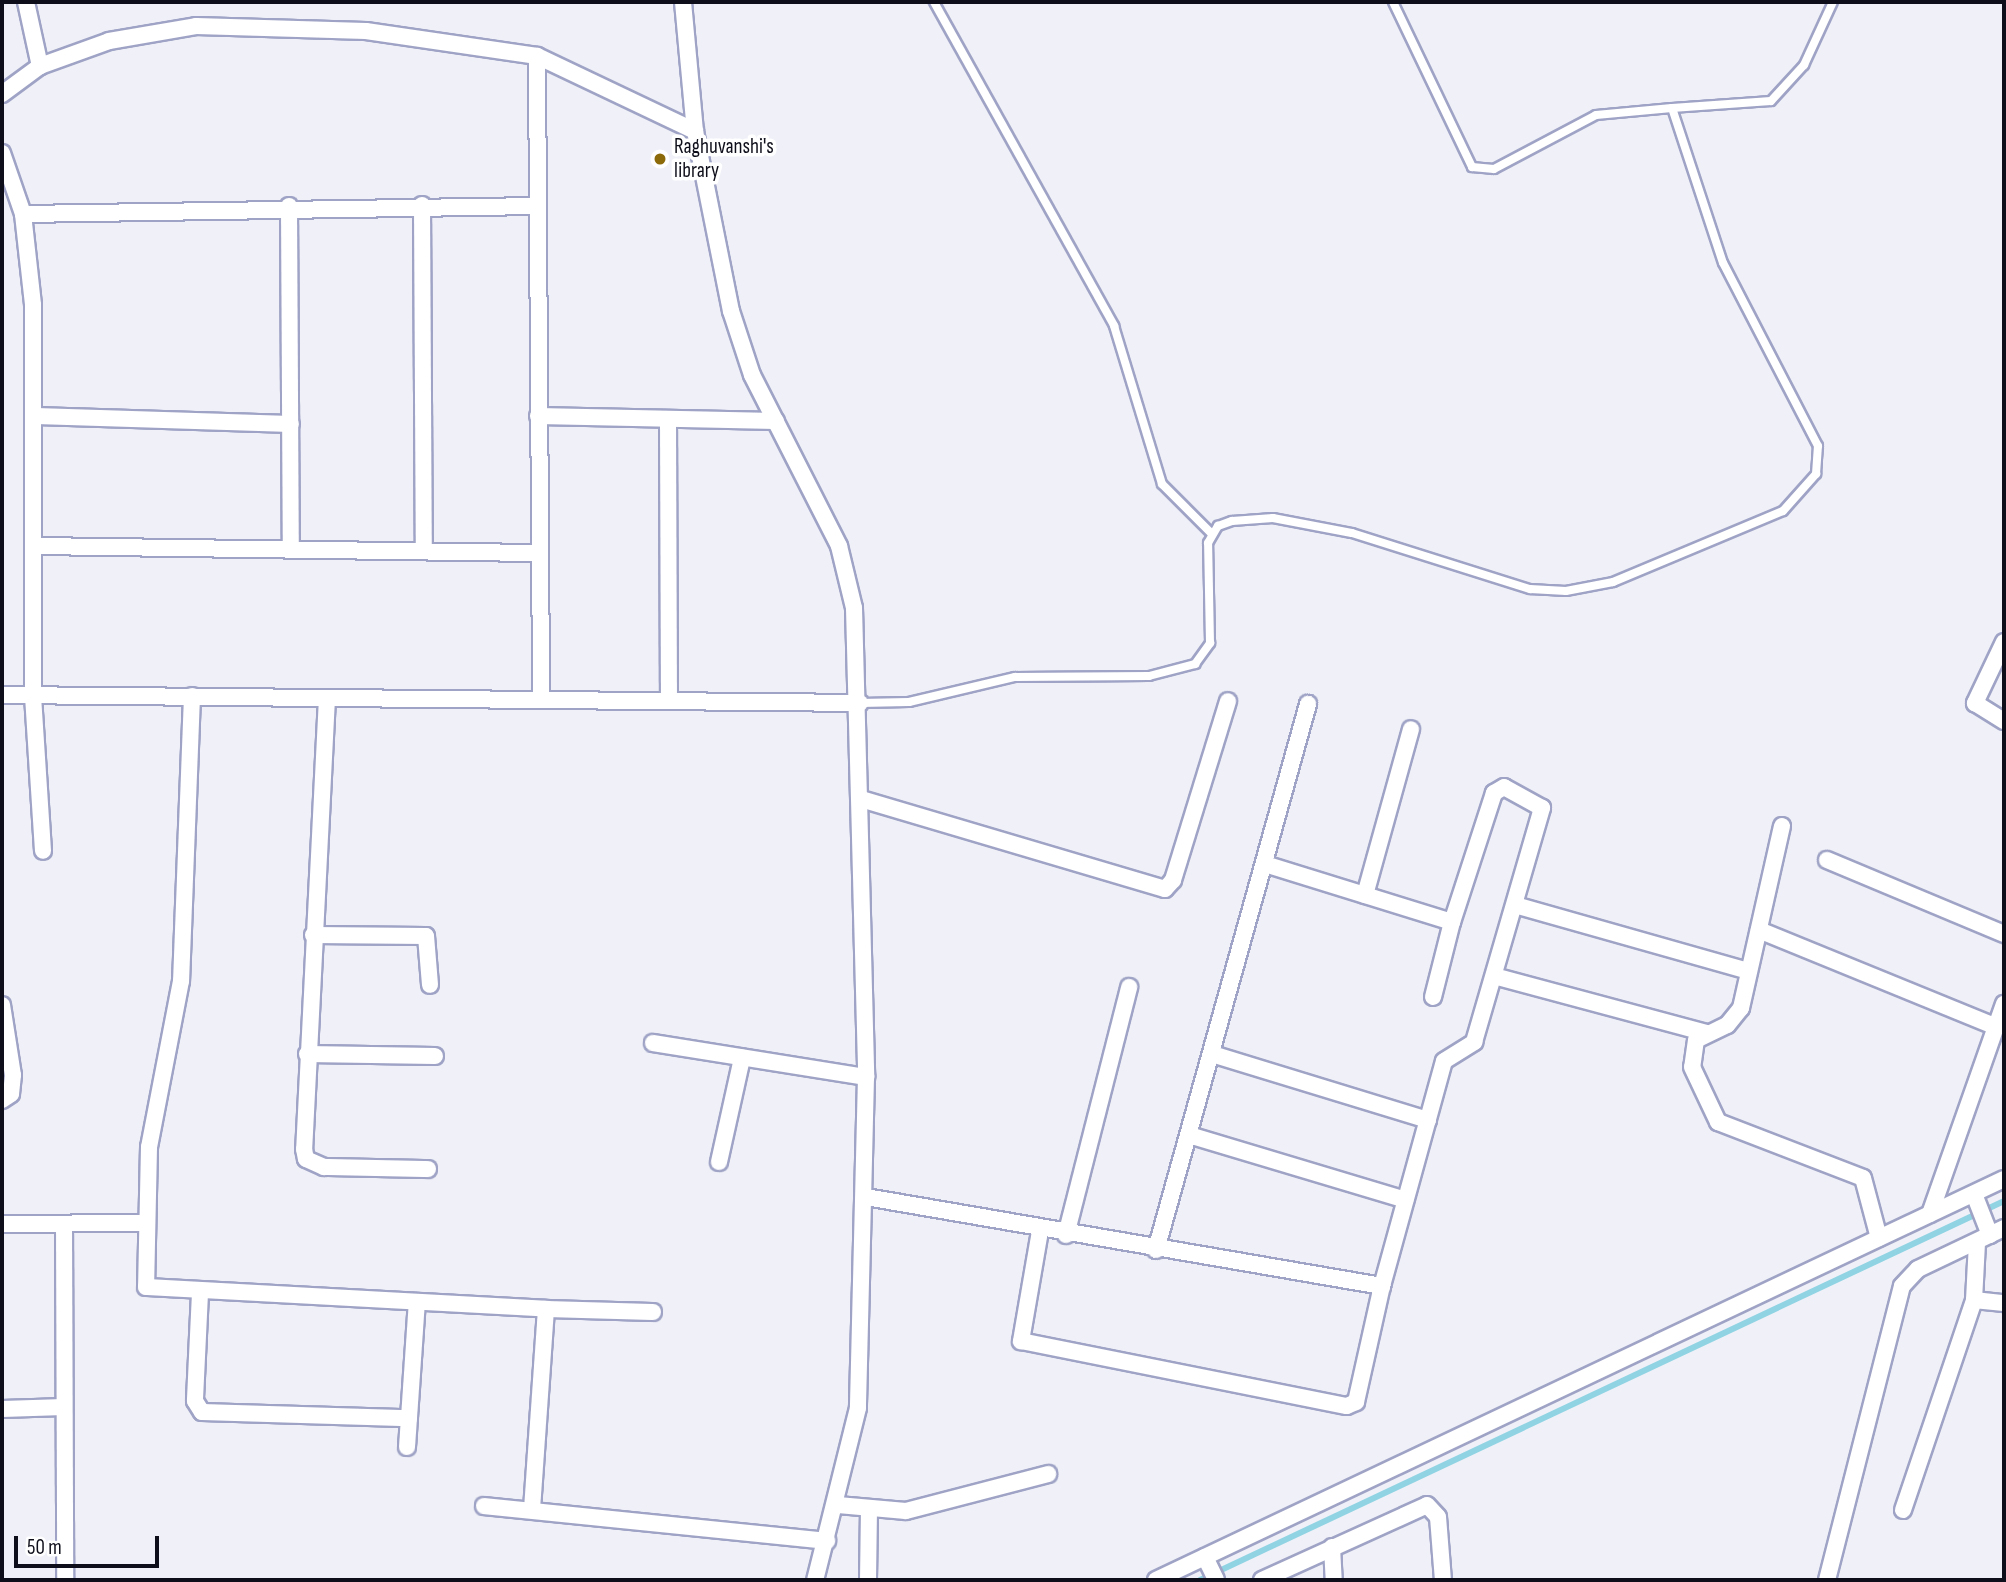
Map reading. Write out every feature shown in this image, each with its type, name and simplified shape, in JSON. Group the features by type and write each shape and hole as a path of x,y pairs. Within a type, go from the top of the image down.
{"street":[{"path":"26,2 40,66"},
{"path":"683,2 695,131 731,311 776,421 849,577 859,703 866,1197 858,1408 838,1505 815,1580"},
{"path":"2,94 40,66 109,41 196,26 366,30 537,56 695,131"},
{"path":"537,56 537,554 541,699"},
{"path":"2,153 23,214 36,416 33,695 43,851"},
{"path":"422,205 424,549"},
{"path":"23,214 289,206 538,206"},
{"path":"289,206 291,548"},
{"path":"36,416 290,424"},
{"path":"538,416 776,421"},
{"path":"668,419 669,701"},
{"path":"34,546 424,549 537,554"},
{"path":"2004,642 1975,704 2004,721"},
{"path":"2,695 859,703"},
{"path":"192,696 181,981 149,1147 145,1223 146,1287 200,1293 653,1312"},
{"path":"327,698 307,1054 306,1159 324,1167 428,1169"},
{"path":"861,799 1165,889 1173,880 1228,701"},
{"path":"1156,1250 1308,704"},
{"path":"1364,895 1411,729"},
{"path":"1040,1231 1021,1341 1347,1406 1356,1402 1382,1286 1444,1061 1474,1042 1542,808 1504,787 1494,793 1452,922 1433,997"},
{"path":"1782,826 1749,971 1735,1018 1706,1033 1691,1059 1708,1111 1735,1130 1863,1178 1879,1238"},
{"path":"1827,860 2004,934"},
{"path":"1265,864 1452,922"},
{"path":"1515,905 1749,971"},
{"path":"1759,930 1992,1026"},
{"path":"313,935 426,936 430,985"},
{"path":"1494,976 1706,1033"},
{"path":"1066,1235 1129,988"},
{"path":"1930,1214 1992,1026 2004,1004"},
{"path":"2,1005 13,1076 11,1094 2,1100"},
{"path":"653,1043 866,1077"},
{"path":"307,1054 435,1056"},
{"path":"1212,1054 1428,1120"},
{"path":"719,1162 742,1058"},
{"path":"1189,1135 1405,1200"},
{"path":"1156,1580 1211,1568 1879,1238 1930,1214 1976,1199 2004,1180"},
{"path":"866,1197 1040,1231 1382,1286"},
{"path":"1903,1510 1974,1300 1989,1232 1976,1199"},
{"path":"2,1224 145,1223"},
{"path":"64,1224 65,1580"},
{"path":"1827,1580 1902,1286 1918,1269 1989,1232"},
{"path":"200,1293 195,1401 202,1412 409,1418"},
{"path":"1974,1300 2004,1303"},
{"path":"407,1447 417,1302"},
{"path":"532,1510 546,1309"},
{"path":"2,1409 64,1407"},
{"path":"838,1505 869,1512 906,1511 1048,1474"},
{"path":"1262,1580 1427,1505 1438,1517 1443,1580"},
{"path":"484,1506 827,1541"},
{"path":"868,1580 869,1512"},
{"path":"1332,1547 1334,1580"}],"lane":[{"path":"859,703 909,702 1015,677 1149,676 1195,664 1210,643 1211,533 1162,484 1114,326 934,2"},
{"path":"1393,2 1472,167 1494,169 1596,115 1771,101 1804,65 1833,2"},
{"path":"1211,533 1231,521 1273,519 1352,533 1530,589 1566,591 1613,582 1802,497 1816,474 1818,446 1723,263 1672,108"}],"waterway":[{"path":"1200,1580 2004,1201"}],"place":[{"name":"Raghuvanshi's library","path":"660,159"}]}
